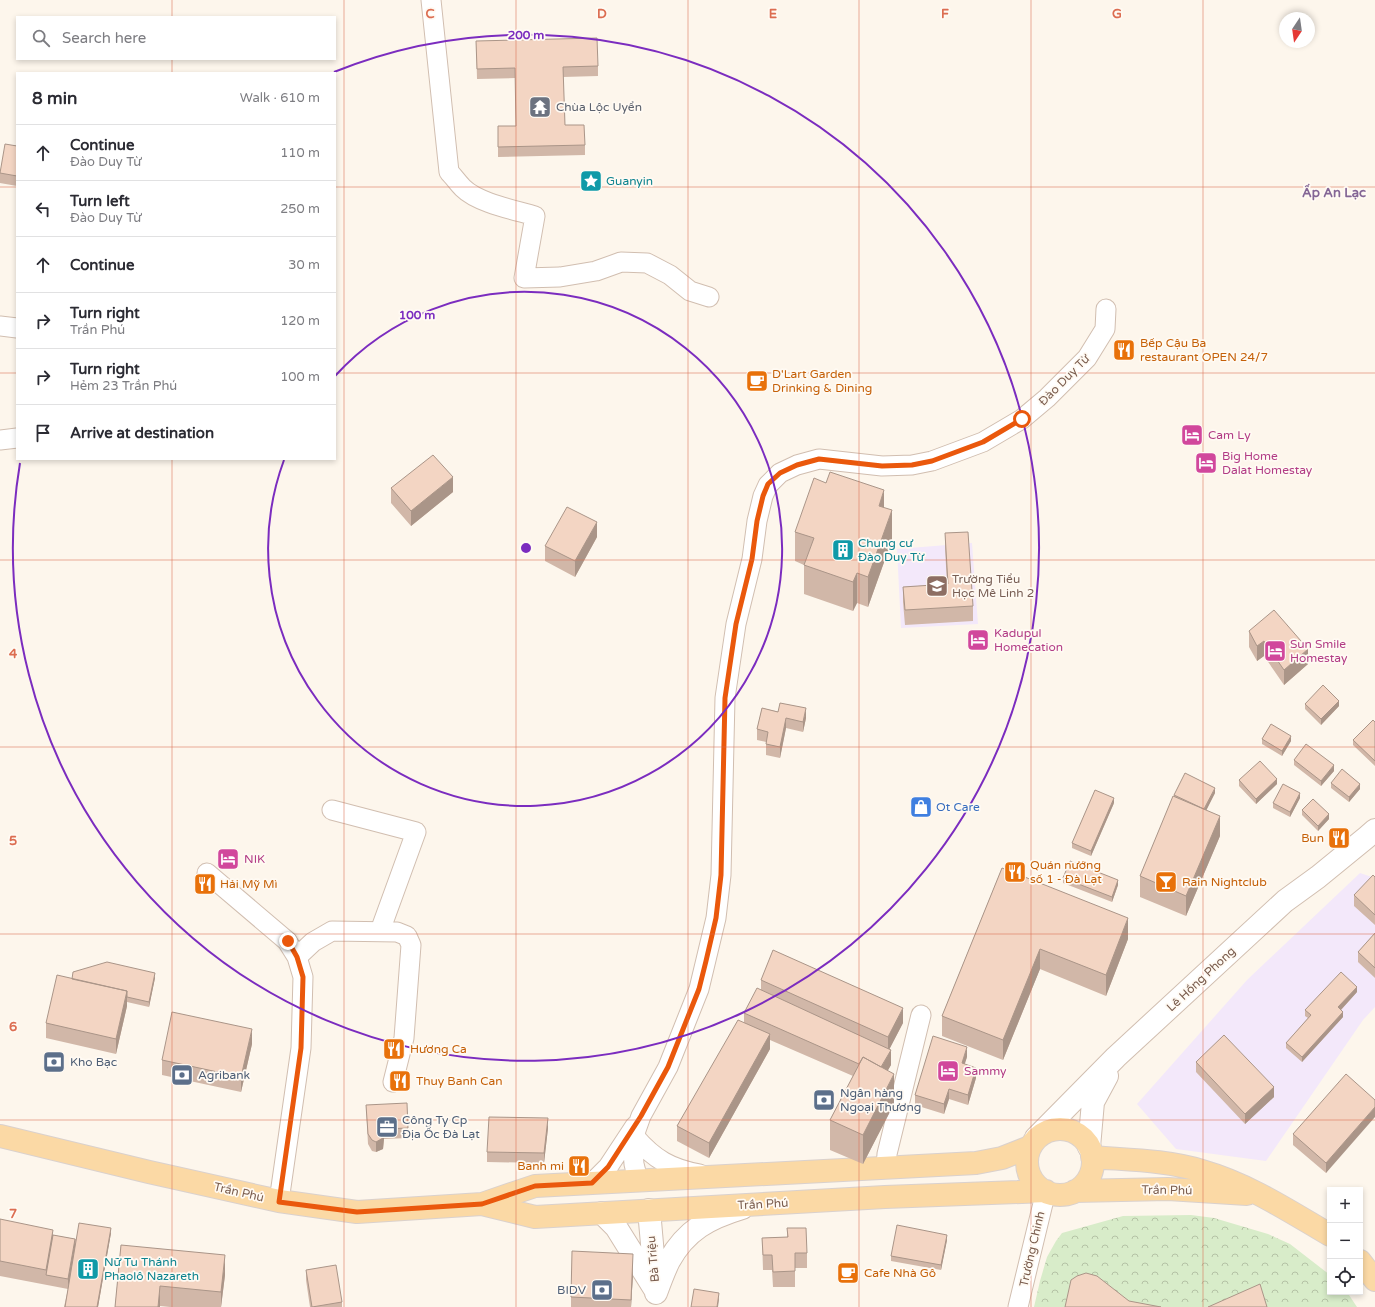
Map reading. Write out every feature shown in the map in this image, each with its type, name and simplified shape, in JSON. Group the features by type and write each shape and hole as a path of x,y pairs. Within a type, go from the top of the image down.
{"main road":[{"path":"1055,1129 1065,1129 1075,1133 1084,1139 1091,1152 1092,1167 1089,1176 1083,1185 1075,1191 1065,1194 1055,1194 1046,1191 1037,1185 1031,1177 1027,1167 1027,1157 1033,1143 1045,1132 1055,1129"},
{"name":"Trần Phú","path":"0,1136 279,1202 357,1212 482,1204 535,1186 976,1163 1002,1158 1033,1143"},
{"name":"Trần Phú","path":"1091,1152 1170,1163 1208,1173 1260,1195 1327,1233"},
{"path":"638,1180 649,1210"},
{"name":"Trần Phú","path":"1075,1191 1168,1189 1260,1195"},
{"name":"Trần Phú","path":"482,1204 535,1217 757,1204 1046,1191"},
{"path":"1363,1265 1375,1280"}],"street":[{"path":"431,0 449,172 464,189 472,194 490,203 535,216 524,278 560,277 596,271 621,262 647,264 670,275 690,292 709,297"},
{"name":"Đào Duy Từ","path":"638,1180 634,1158 635,1137 641,1116 668,1067 699,989 716,918 721,875 725,698 736,624 752,559 757,521 763,496 768,484 780,473 797,465 819,459 882,466 912,465 932,461 983,442 1022,419 1047,398 1087,358 1098,342 1104,329 1106,309"},
{"path":"0,326 16,328"},
{"path":"0,440 16,438"},
{"path":"332,810 416,832 380,931"},
{"name":"Lê Hồng Phong","path":"1033,1143 1116,1057 1285,901 1372,837"},
{"path":"207,874 288,941 297,957 303,977 301,1048 279,1202"},
{"path":"297,957 313,942 332,931 397,932 407,936 411,945 404,1038 393,1082"},
{"path":"886,1168 887,1154 921,1015"},
{"path":"1091,1152 1093,1102 1116,1057"},
{"path":"592,1183 608,1167 641,1116"},
{"path":"635,1137 645,1149 658,1160 674,1168 711,1176"},
{"name":"Trường Chinh","path":"1018,1307 1046,1191"},
{"path":"655,1300 668,1262 679,1246 693,1231 706,1221 725,1213 757,1204"},
{"name":"Bà Triệu","path":"649,1210 655,1300"},
{"path":"602,1212 616,1227 655,1300"}],"shaded area":[{"name":"Trường Tiểu Học Mê Linh 2","path":"972,543 978,624 901,628 897,549"},
{"path":"1360,873 1375,878 1375,1007 1363,1020 1266,1161 1176,1149 1137,1104 1247,980"}],"green space":[{"path":"1191,1215 1214,1218 1268,1234 1290,1244 1327,1273 1327,1295 1349,1295 1357,1307 1034,1307 1047,1257 1062,1233 1123,1216"}],"building":[{"name":"Chùa Lộc Uyển","path":"597,38 598,66 563,67 565,125 584,125 585,145 498,147 498,126 516,126 515,68 477,69 476,41"},
{"path":"5,144 16,146 16,176 0,173"},
{"path":"433,455 453,477 411,511 391,488"},
{"name":"Chung cư Đào Duy Từ","path":"830,472 884,490 879,506 892,510 868,577 857,573 853,582 804,565 814,538 795,532 814,478 826,483"},
{"path":"567,507 597,522 575,561 545,546"},
{"path":"968,532 973,606 905,610 903,587 948,584 945,533"},
{"path":"1274,610 1308,649 1284,670 1264,641 1257,646 1249,631"},
{"path":"1323,685 1339,701 1321,719 1305,704"},
{"path":"780,703 806,708 803,722 786,718 780,747 766,744 768,732 757,729 762,708 778,712"},
{"path":"1373,720 1375,722 1375,761 1353,740"},
{"path":"1271,724 1291,736 1282,751 1262,739"},
{"path":"1306,744 1334,765 1321,781 1294,760"},
{"path":"1260,761 1277,779 1256,799 1239,780"},
{"path":"1342,769 1360,784 1349,797 1331,783"},
{"path":"1185,773 1215,788 1204,809 1174,795"},
{"path":"1283,784 1300,793 1290,812 1273,803"},
{"path":"1095,790 1114,798 1091,851 1072,843"},
{"path":"1173,796 1220,816 1186,896 1140,876"},
{"path":"1313,799 1329,814 1318,826 1302,810"},
{"path":"1070,861 1118,880 1112,897 1063,878"},
{"path":"1002,868 1128,918 1106,975 1040,949 1003,1040 942,1016"},
{"path":"1373,875 1375,877 1375,915 1354,895"},
{"path":"1375,933 1375,968 1358,952"},
{"path":"773,950 903,1008 888,1037 761,980"},
{"path":"107,962 155,973 149,1002 127,997 127,991 72,979 73,972"},
{"path":"1341,972 1357,987 1338,1007 1343,1012 1302,1057 1286,1043 1311,1015 1305,1010"},
{"path":"57,975 127,991 116,1039 46,1023"},
{"path":"757,988 891,1050 881,1067 863,1057 859,1064 744,1013"},
{"path":"172,1012 252,1029 241,1077 162,1060"},
{"path":"738,1020 770,1034 709,1143 677,1126"},
{"path":"1224,1035 1274,1087 1245,1114 1196,1062"},
{"path":"933,1036 967,1047 962,1063 976,1068 968,1095 949,1089 944,1104 915,1095"},
{"path":"863,1057 894,1074 863,1135 830,1120"},
{"path":"1346,1074 1375,1100 1375,1107 1326,1163 1293,1134"},
{"name":"Công Ty Cp Địa Ốc Đà Lạt","path":"407,1103 408,1128 384,1129 383,1138 376,1142 372,1140 368,1134 366,1105"},
{"path":"489,1117 548,1118 544,1153 487,1152"},
{"path":"0,1219 53,1230 46,1270 0,1261"},
{"name":"Nữ Tu Thánh Phaolô Nazareth","path":"79,1223 111,1228 97,1307 65,1307"},
{"path":"897,1225 947,1235 941,1265 891,1256"},
{"path":"787,1228 806,1228 807,1253 795,1253 795,1271 773,1272 772,1255 763,1255 762,1238 788,1237"},
{"name":"Nữ Tu Thánh Phaolô Nazareth","path":"53,1235 75,1239 68,1279 46,1275"},
{"path":"121,1245 225,1255 221,1292 160,1286 158,1307 115,1307"},
{"path":"572,1251 633,1254 631,1300 571,1297"},
{"path":"336,1265 342,1302 312,1307 306,1270"},
{"path":"1086,1273 1097,1276 1129,1301 1161,1307 1065,1307 1071,1280"},
{"path":"1260,1284 1267,1307 1208,1307"},
{"path":"694,1289 719,1293 717,1307 691,1307"}],"place":[{"name":"Chùa Lộc Uyển","path":"540,107"},
{"name":"Guanyin","path":"591,181"},
{"name":"Bếp Cậu Ba restaurant OPEN 24/7","path":"1124,350"},
{"name":"D'Lart Garden Drinking & Dining","path":"757,381"},
{"name":"Cam Ly","path":"1192,435"},
{"name":"Big Home Dalat Homestay","path":"1206,463"},
{"name":"Chung cư Đào Duy Từ","path":"843,550"},
{"name":"Trường Tiểu Học Mê Linh 2","path":"937,586"},
{"name":"Kadupul Homecation","path":"978,640"},
{"name":"Sun Smile Homestay","path":"1275,651"},
{"name":"Ot Care","path":"921,807"},
{"name":"Bun","path":"1339,838"},
{"name":"NIK","path":"228,859"},
{"name":"Quán nướng số 1 - Đà Lạt","path":"1015,872"},
{"name":"Rain Nightclub","path":"1166,882"},
{"name":"Hải Mỹ Mì","path":"205,884"},
{"name":"Hương Ca","path":"394,1049"},
{"name":"Kho Bạc","path":"54,1062"},
{"name":"Sammy","path":"948,1071"},
{"name":"Agribank","path":"182,1075"},
{"name":"Thuy Banh Can","path":"400,1081"},
{"name":"Ngân hàng Ngoại Thương","path":"824,1100"},
{"name":"Công Ty Cp Địa Ốc Đà Lạt","path":"387,1127"},
{"name":"Banh mi","path":"579,1166"},
{"name":"Nữ Tu Thánh Phaolô Nazareth","path":"88,1269"},
{"name":"Cafe Nhà Gô","path":"848,1273"},
{"name":"BIDV","path":"602,1290"}],"district":[{"name":"Ấp An Lạc","path":"1334,192"}],"route":[{"path":"288,941 297,957 303,977 301,1048 279,1202 357,1212 482,1204 535,1186 592,1183 608,1167 641,1116 668,1067 699,989 716,918 721,875 725,698 736,624 752,559 757,521 763,496 768,484 780,473 797,465 819,459 882,466 912,465 932,461 983,442 1022,419"}]}
